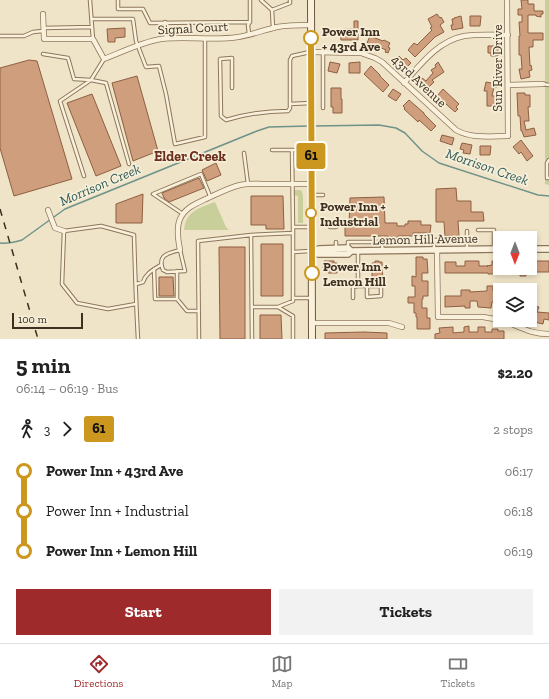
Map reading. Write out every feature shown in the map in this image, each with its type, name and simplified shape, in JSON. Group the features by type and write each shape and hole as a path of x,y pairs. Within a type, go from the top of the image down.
{"main road":[{"path":"311,0 312,339"}],"street":[{"name":"Sun River Drive","path":"508,0 508,136"},
{"path":"43,14 44,39 93,39 104,60"},
{"name":"Signal Court","path":"104,60 151,41 166,39 232,38 291,25 311,25"},
{"path":"404,83 435,50 450,41 472,35 508,35"},
{"name":"43rd Avenue","path":"311,52 355,52 368,55 382,62 451,126 461,132 474,136 508,136"},
{"path":"508,85 543,84"},
{"path":"180,250 178,227 180,219 190,206 233,187 248,184 311,184"},
{"path":"48,210 55,228 64,231"},
{"name":"Lemon Hill Avenue","path":"312,251 336,245 349,251"},
{"name":"Lemon Hill Avenue","path":"312,251 318,254 383,250 493,249"},
{"path":"537,249 549,249"},
{"path":"436,250 438,317 483,317 493,319"},
{"path":"312,323 389,323 402,327"},
{"path":"517,327 524,330 549,334"}],"lane":[{"path":"90,0 93,39"},
{"path":"118,0 118,9 143,9 150,23 250,22"},
{"path":"249,35 248,25 250,22 250,0"},
{"path":"261,0 272,10 273,28"},
{"path":"272,10 290,2 290,0"},
{"path":"92,19 133,19 134,33 146,67 159,66 166,94 175,144 206,137 205,39"},
{"path":"164,22 166,39"},
{"path":"0,36 24,36 33,32 44,30 92,27"},
{"path":"232,88 232,58 220,59 221,116 226,120 240,116 288,110 290,108 290,60 292,56 311,52"},
{"path":"323,52 323,108"},
{"path":"43,54 68,58 74,79 106,82 129,164"},
{"path":"84,176 60,101 91,80 104,60"},
{"path":"543,84 549,85"},
{"path":"290,104 311,104"},
{"path":"272,150 311,150"},
{"path":"252,307 278,307 293,301 292,150"},
{"path":"244,153 248,184"},
{"path":"549,160 547,163 549,178"},
{"path":"183,214 153,194 201,174 210,197"},
{"path":"311,195 323,195"},
{"path":"330,227 336,227 344,221"},
{"path":"136,304 108,309 77,303 62,284 64,231 101,226 134,235 138,339"},
{"path":"293,227 312,226"},
{"path":"478,230 494,231"},
{"path":"467,231 468,250"},
{"path":"199,339 198,241 251,235 293,233"},
{"path":"251,235 252,339"},
{"path":"436,250 434,240 467,240"},
{"path":"349,251 348,242 382,242 383,250"},
{"path":"180,250 185,271 167,272 163,270 161,265 162,258 165,255 180,250"},
{"path":"293,252 312,251"},
{"path":"358,251 358,286"},
{"path":"136,284 143,282 148,273 161,265"},
{"path":"154,270 155,299 177,299"},
{"path":"177,271 177,299 187,311 199,311"},
{"path":"354,298 353,286 367,286 381,286 381,296 368,297 367,286"},
{"path":"293,298 312,298"},
{"path":"278,307 293,316 293,339"}],"green space":[{"path":"545,0 549,0 549,185 545,184"},
{"path":"293,190 302,191 303,223 298,223 298,196 293,195"},
{"path":"215,202 226,227 229,230 184,230 187,218 190,214 199,208"}],"building":[{"path":"521,0 528,0 528,4 534,4 534,11 543,11 541,17 536,15 528,15 528,33 543,33 543,40 533,40 533,47 529,47 530,66 531,65 532,70 529,71 530,77 521,79 519,69 522,69 521,55 519,55 519,22 522,22 522,15 518,15 518,9 522,9"},
{"path":"437,14 444,22 440,25 444,32 435,37 415,57 408,50 414,43 417,45 432,30 428,19"},
{"path":"461,16 463,28 452,30 452,19"},
{"path":"470,16 481,16 480,26 470,26"},
{"path":"354,21 358,21 358,40 341,40 340,33 343,33 343,29 354,29"},
{"path":"125,28 125,37 115,38 115,42 108,42 107,29"},
{"path":"370,36 390,43 388,53 385,52 386,50 367,43"},
{"path":"488,46 498,46 498,56 491,56 491,53 488,53"},
{"path":"399,56 403,60 406,58 411,63 404,70 395,60"},
{"path":"29,60 37,61 72,179 14,196 0,148 0,68"},
{"path":"330,62 340,64 337,73 328,71"},
{"path":"360,62 360,73 349,73 349,63"},
{"path":"438,62 444,72 432,80 434,82 427,89 419,82 422,78 426,81 433,73 431,70 436,67 435,65"},
{"path":"371,66 389,85 383,92 364,74"},
{"path":"137,76 158,151 133,161 112,83"},
{"path":"486,82 497,84 497,87 494,87 492,96 497,96 497,106 487,106 487,91 484,91"},
{"path":"331,88 341,88 342,113 333,113 333,107 331,107"},
{"path":"393,89 401,94 396,101 388,96"},
{"path":"443,89 459,104 456,107 458,109 455,112 437,96"},
{"path":"517,93 525,93 525,95 530,95 530,107 528,107 529,121 524,121 526,130 534,128 536,135 524,137 521,131 520,116 518,116"},
{"path":"92,94 121,166 96,176 67,103"},
{"path":"409,100 436,126 431,131 419,120 418,122 404,109 405,108 403,106"},
{"path":"442,135 454,138 452,145 440,141"},
{"path":"521,140 533,156 527,161 521,152 519,154 513,147"},
{"path":"462,143 472,145 470,154 463,153 464,150 460,149"},
{"path":"480,146 491,146 490,155 480,155"},
{"path":"216,163 221,175 207,181 202,170"},
{"path":"199,178 204,188 169,202 164,198 162,193"},
{"path":"456,188 457,201 471,201 471,212 483,212 484,221 458,221 459,236 445,236 444,222 436,222 436,189"},
{"path":"143,194 142,223 116,223 116,204"},
{"path":"251,196 283,196 284,229 266,229 266,225 251,225"},
{"path":"384,197 385,223 397,223 397,226 405,226 405,224 408,224 408,221 421,221 421,225 431,225 430,233 413,233 413,236 398,236 398,241 388,241 388,236 345,236 345,226 349,226 350,198"},
{"path":"261,244 283,244 283,296 261,296"},
{"path":"219,247 245,247 245,339 220,339"},
{"path":"416,257 423,257 423,259 427,259 428,273 422,273 422,281 428,281 428,296 423,296 422,308 427,308 427,318 430,318 430,329 417,329 417,317 416,313 414,313 414,303 408,303 408,297 415,297 415,286 412,286 412,276 416,277"},
{"path":"324,261 334,261 334,263 337,263 337,273 328,273 328,268 323,268"},
{"path":"375,261 382,262 383,282 372,282 372,263 375,263"},
{"path":"465,261 479,261 479,266 487,266 492,265 493,261 493,274 445,273 445,262 456,262 456,266 465,266"},
{"path":"537,261 549,261 549,272 537,272"},
{"path":"159,277 173,277 174,296 159,296"},
{"path":"487,286 493,286 493,302 491,308 478,307 477,301 470,301 470,308 465,308 465,306 445,307 445,296 461,296 461,290 470,290 470,292 487,291"},
{"path":"537,312 549,313 549,320 544,319 543,324 537,323"},
{"path":"260,315 281,315 282,339 260,339"},
{"path":"469,326 469,332 478,332 478,327 485,327 485,332 492,332 492,329 504,331 504,339 435,339 435,334 440,333 439,328 453,327 453,333 464,332 464,327"},
{"path":"325,333 387,333 387,339 325,339"}],"waterway":[{"name":"Morrison Creek","path":"314,126 379,125 396,128 405,133 422,151 439,163 538,195 549,196"},
{"name":"Morrison Creek","path":"0,243 22,240 65,209 257,131 269,127 310,126"}],"railway":[{"path":"0,209 38,339"}],"bus line":[{"name":"61","path":"311,38 312,273"}],"place":[{"name":"Power Inn + 43rd Ave","path":"311,38"},
{"name":"Power Inn + Industrial","path":"311,213"},
{"name":"Power Inn + Lemon Hill","path":"312,273"}],"district":[{"name":"Elder Creek","path":"190,156"}]}
